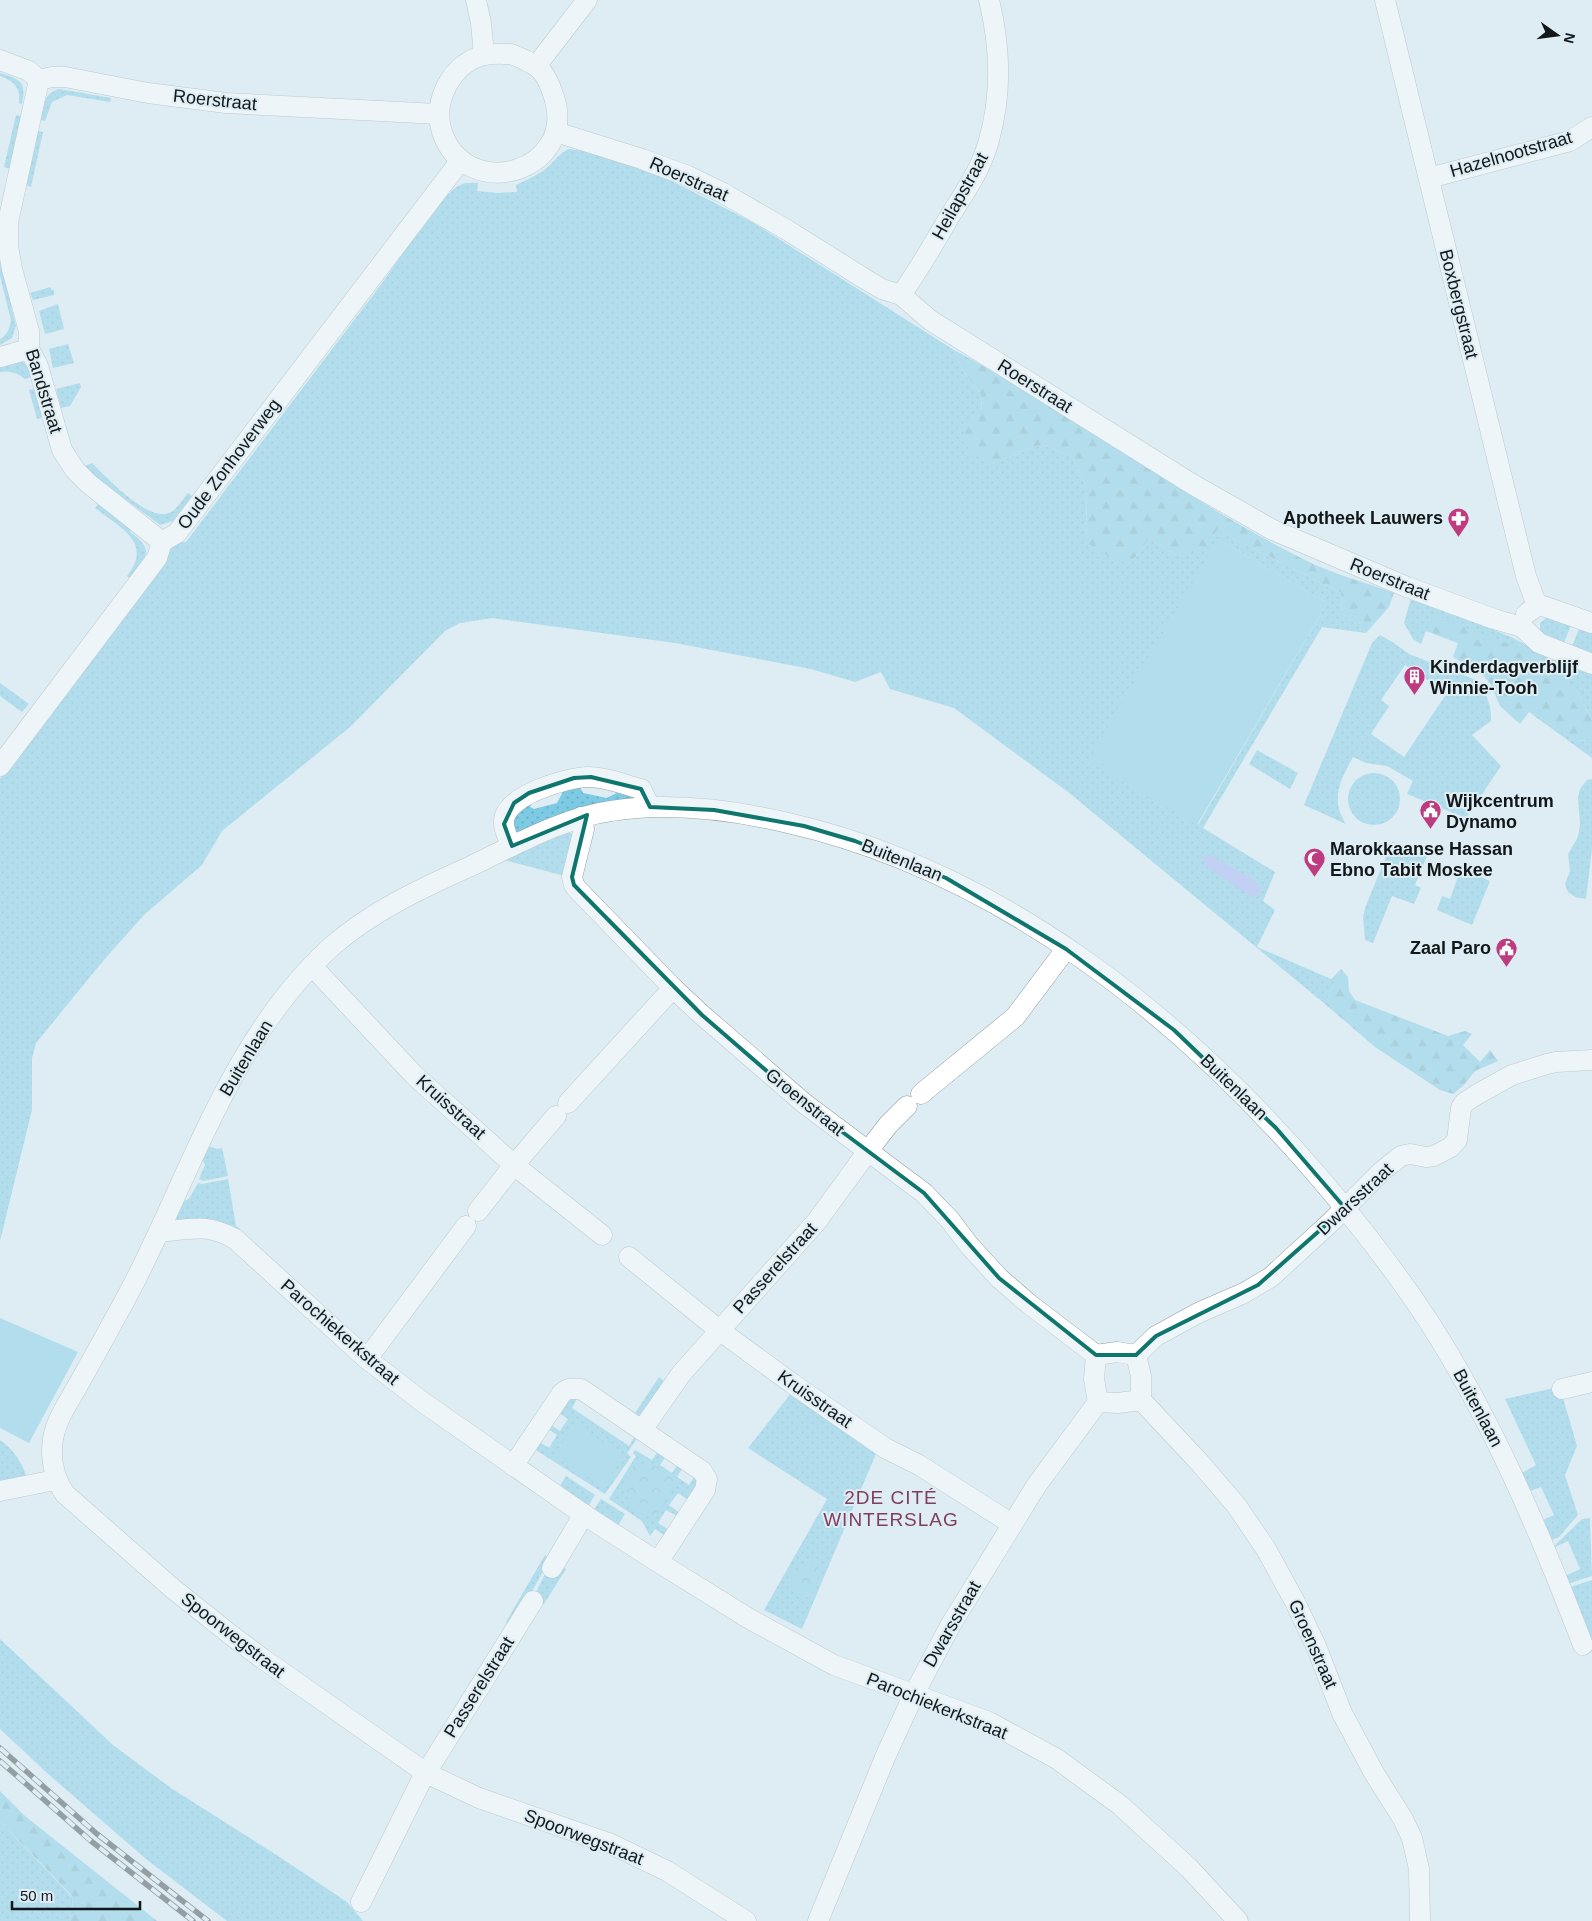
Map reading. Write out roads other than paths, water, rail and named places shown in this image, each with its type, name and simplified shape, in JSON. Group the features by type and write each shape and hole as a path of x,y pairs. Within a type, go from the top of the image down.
{"street":[{"path":"476,0 481,22 484,55"},
{"path":"537,65 587,0"},
{"name":"Heilapstraat","path":"901,295 968,188 981,162 989,139 996,99 998,62 995,27 989,0"},
{"name":"Boxbergstraat","path":"1385,0 1526,576 1536,606"},
{"path":"511,54 537,65 550,84 557,104 556,132 546,151 534,162 520,170 505,173 489,173 474,168 461,160 449,147 442,131 438,114 441,96 450,78 465,65 484,55 511,54"},
{"path":"0,60 29,71 39,80"},
{"name":"Roerstraat","path":"39,80 65,77 148,93 226,103 438,114"},
{"name":"Bandstraat","path":"39,80 8,222 8,246 12,269 29,332 29,349 38,366 62,450 75,470 88,483 162,542"},
{"name":"Hazelnootstraat","path":"1428,178 1570,141 1592,127"},
{"name":"Roerstraat","path":"556,132 608,147 688,176 747,206 882,289 901,295 930,320 1192,484 1273,530 1407,587 1522,628"},
{"name":"Oude Zonhoverweg","path":"0,766 157,558 162,542 177,534 461,160"},
{"path":"0,357 29,349"},
{"path":"1592,623 1553,608 1536,606 1526,614 1522,628 1540,644 1592,664"},
{"path":"512,846 504,824 506,814 514,803 529,793 574,778 591,777 641,790 650,807"},
{"name":"Buitenlaan","path":"55,1480 52,1442 57,1423 110,1329 160,1232 212,1116 273,1013 312,966 352,931 398,901 512,846 581,817 608,811 650,807 714,810 759,816 804,826 854,841 946,878 1001,907 1066,949 1119,986 1195,1050 1276,1128 1345,1208 1428,1320 1479,1405 1531,1513 1583,1645"},
{"name":"Groenstraat","path":"581,817 584,829 572,877 574,885 673,988 796,1096 924,1193 999,1278 1029,1304 1096,1355"},
{"name":"Passerelstraat","path":"642,1430 681,1374 817,1221 868,1151 914,1100 1015,1017 1066,949"},
{"name":"Kruisstraat","path":"312,966 414,1075 514,1164 602,1235"},
{"path":"367,1359 514,1164 673,988"},
{"name":"Dwarsstraat","path":"1136,1356 1156,1336 1244,1293 1271,1277 1382,1171 1401,1156 1410,1154 1426,1157 1434,1156 1451,1147 1458,1140 1461,1108 1476,1095 1512,1075 1547,1064 1592,1060"},
{"name":"Parochiekerkstraat","path":"160,1232 207,1227 225,1233 235,1239 367,1359 424,1403 584,1514 748,1618 834,1665 989,1722 1057,1759 1120,1804 1189,1868 1238,1921"},
{"name":"Kruisstraat","path":"629,1257 720,1330 793,1384 885,1448 919,1465 1012,1524"},
{"path":"1117,1352 1136,1356 1141,1376 1140,1400 1118,1403 1098,1402 1094,1379 1096,1355 1117,1352"},
{"path":"1562,1389 1592,1382"},
{"path":"513,1466 568,1388 580,1389 642,1430 702,1470 707,1479 705,1490 658,1562"},
{"name":"Groenstraat","path":"1140,1400 1236,1505 1266,1549 1295,1602 1316,1646 1342,1713 1412,1838 1419,1869 1420,1921"},
{"name":"Dwarsstraat","path":"818,1921 886,1755 914,1694 950,1626 1036,1486 1098,1402"},
{"path":"0,1491 55,1480"},
{"name":"Spoorwegstraat","path":"55,1480 65,1494 172,1588 231,1635 426,1773 479,1798 611,1844 667,1871 738,1919"},
{"path":"552,1568 584,1514"},
{"name":"Passerelstraat","path":"426,1773 533,1601"},
{"path":"361,1902 426,1773"}],"railway":[{"path":"0,1748 97,1834 208,1921"},
{"path":"0,1761 91,1841 193,1921"}],"place":[{"name":"Apotheek Lauwers","path":"1459,537"},
{"name":"Kinderdagverblijf Winnie-Tooh","path":"1414,696"},
{"name":"Wijkcentrum Dynamo","path":"1430,830"},
{"name":"Marokkaanse Hassan Ebno Tabit Moskee","path":"1314,878"},
{"name":"Zaal Paro","path":"1507,967"}],"district":[{"name":"2DE CITÉ WINTERSLAG","path":"891,1508"}]}
